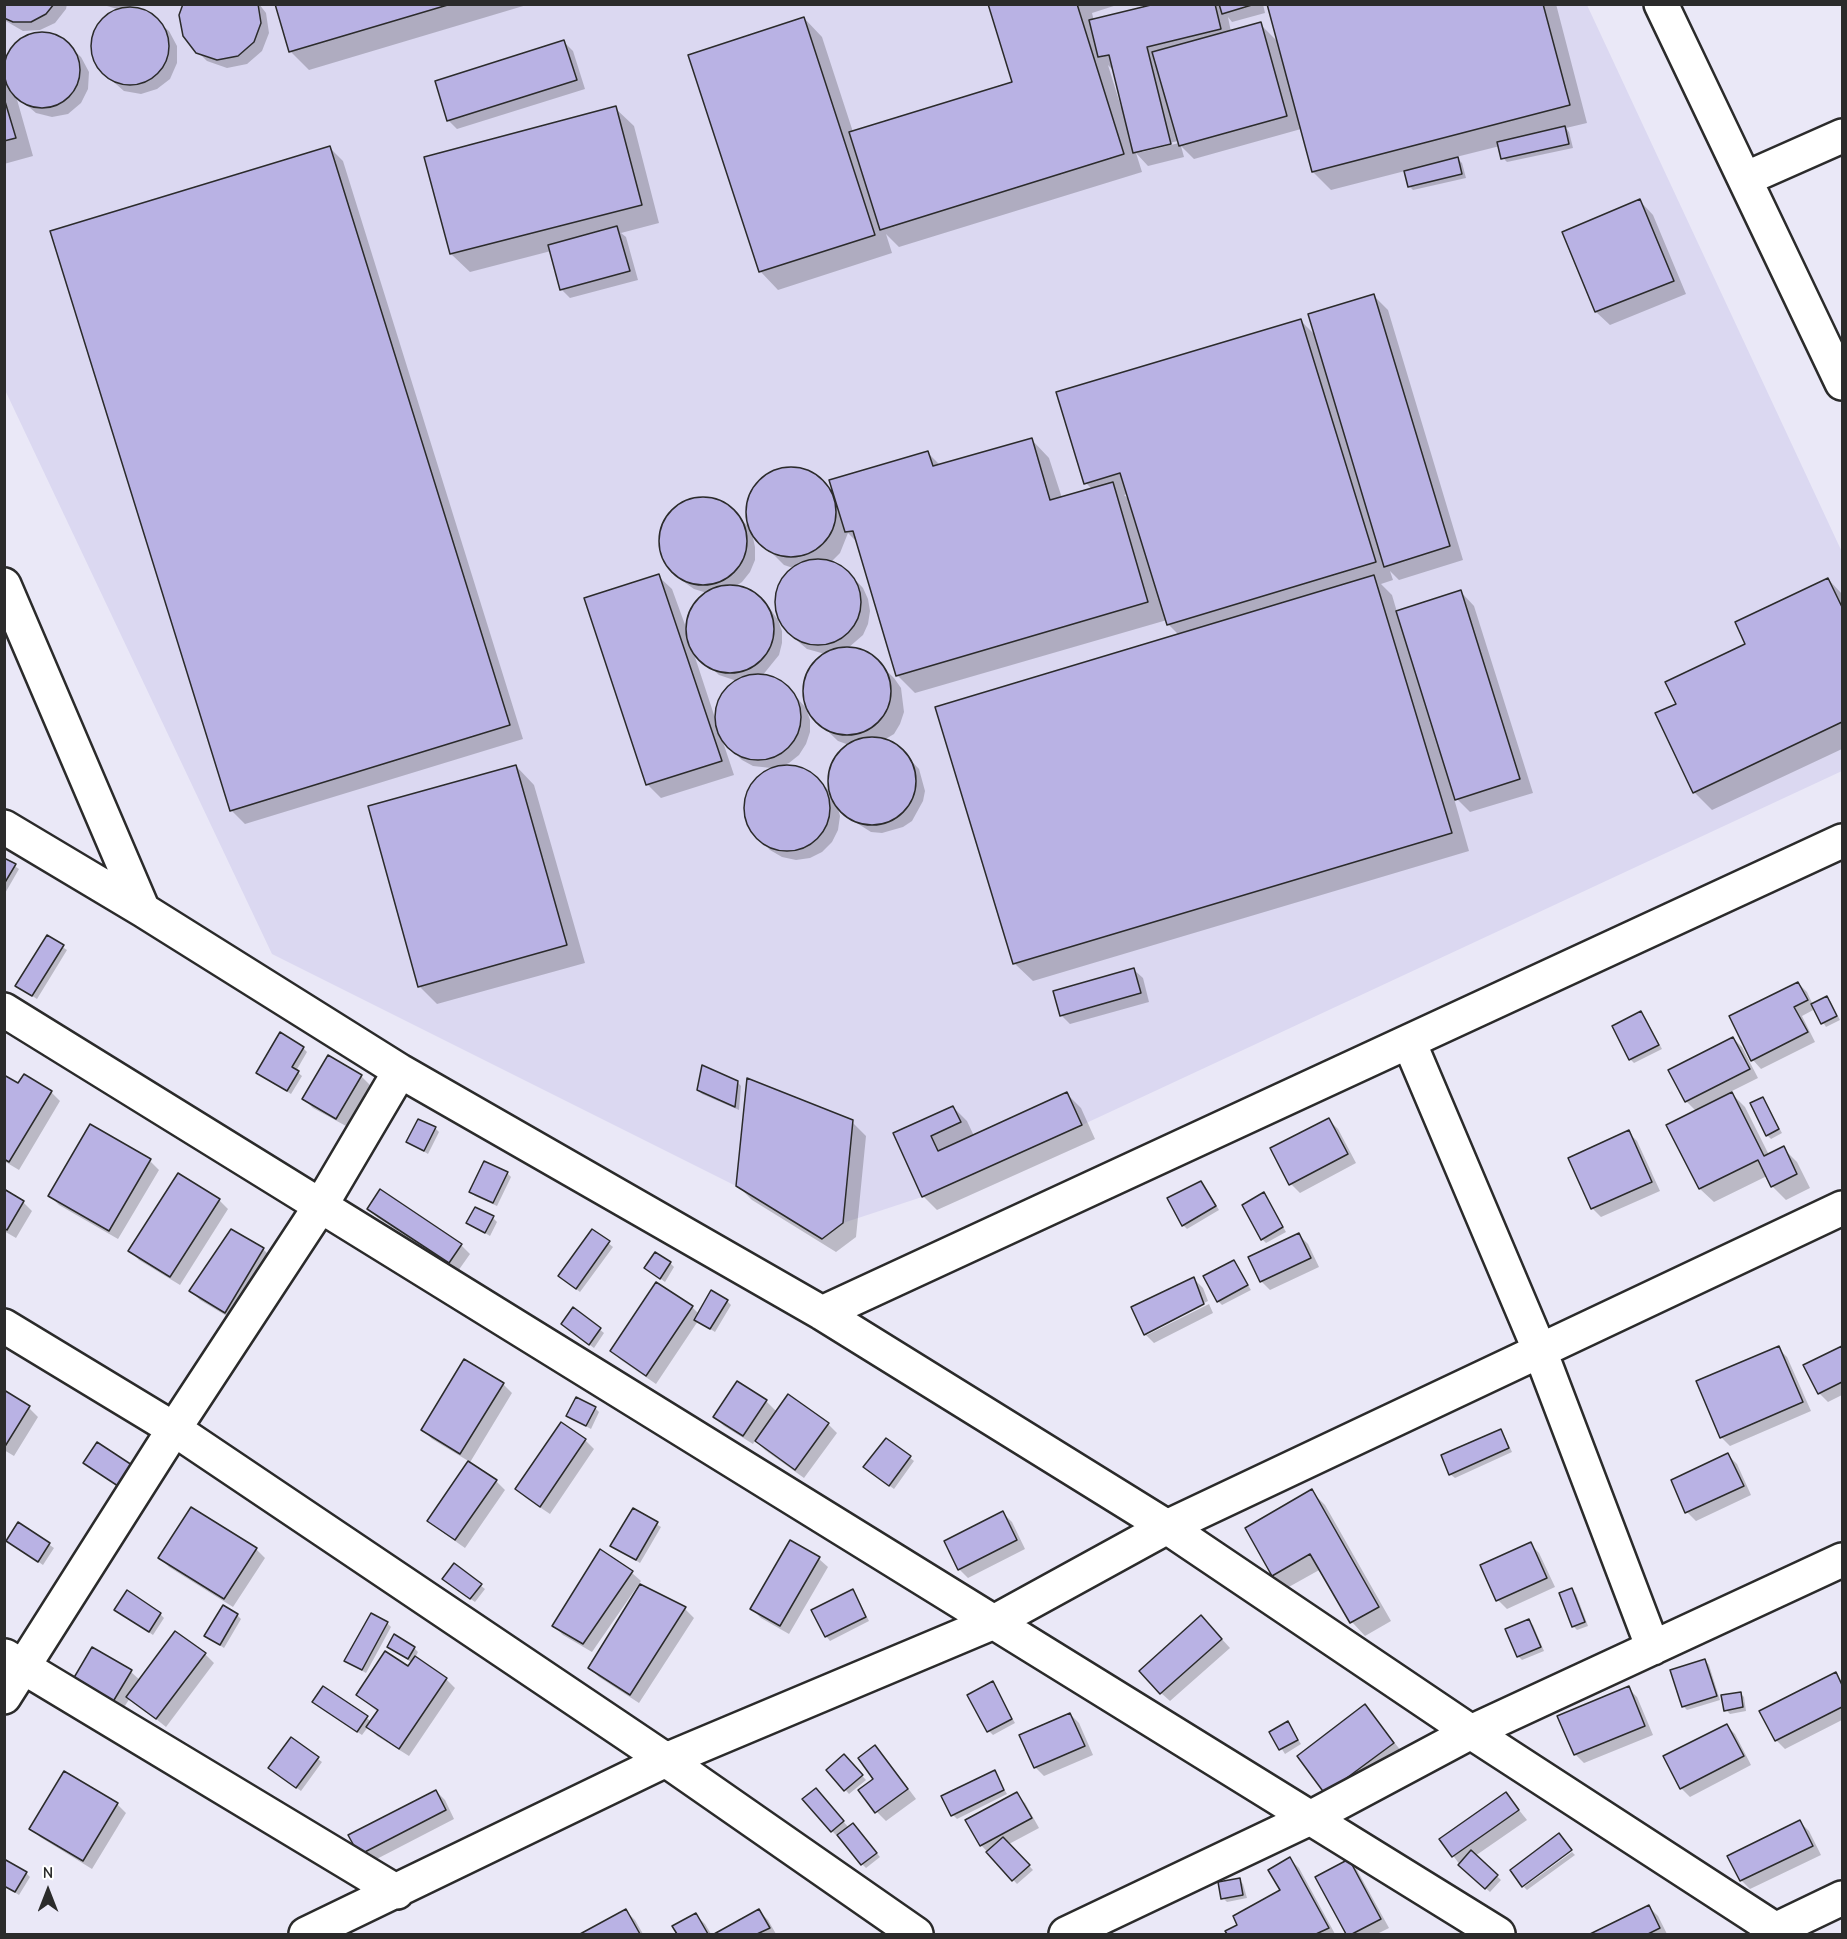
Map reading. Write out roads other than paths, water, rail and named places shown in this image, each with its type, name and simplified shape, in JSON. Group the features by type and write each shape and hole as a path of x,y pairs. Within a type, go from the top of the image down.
{"street":[{"path":"1661,4 1842,383"},
{"path":"1745,179 1842,136"},
{"path":"4,585 143,910"},
{"path":"4,827 143,910 400,1071 822,1314 1167,1527 1771,1932 1842,1898"},
{"path":"822,1314 1842,841"},
{"path":"4,1010 1498,1935"},
{"path":"1408,1042 1540,1351 1653,1648"},
{"path":"4,1697 14,1662 174,1429 321,1205 400,1071"},
{"path":"306,1935 666,1760 994,1622 1167,1527 1842,1208"},
{"path":"4,1326 174,1429 666,1760 916,1935"},
{"path":"1066,1935 1310,1818 1471,1731 1842,1560"},
{"path":"14,1662 397,1892"}]}
